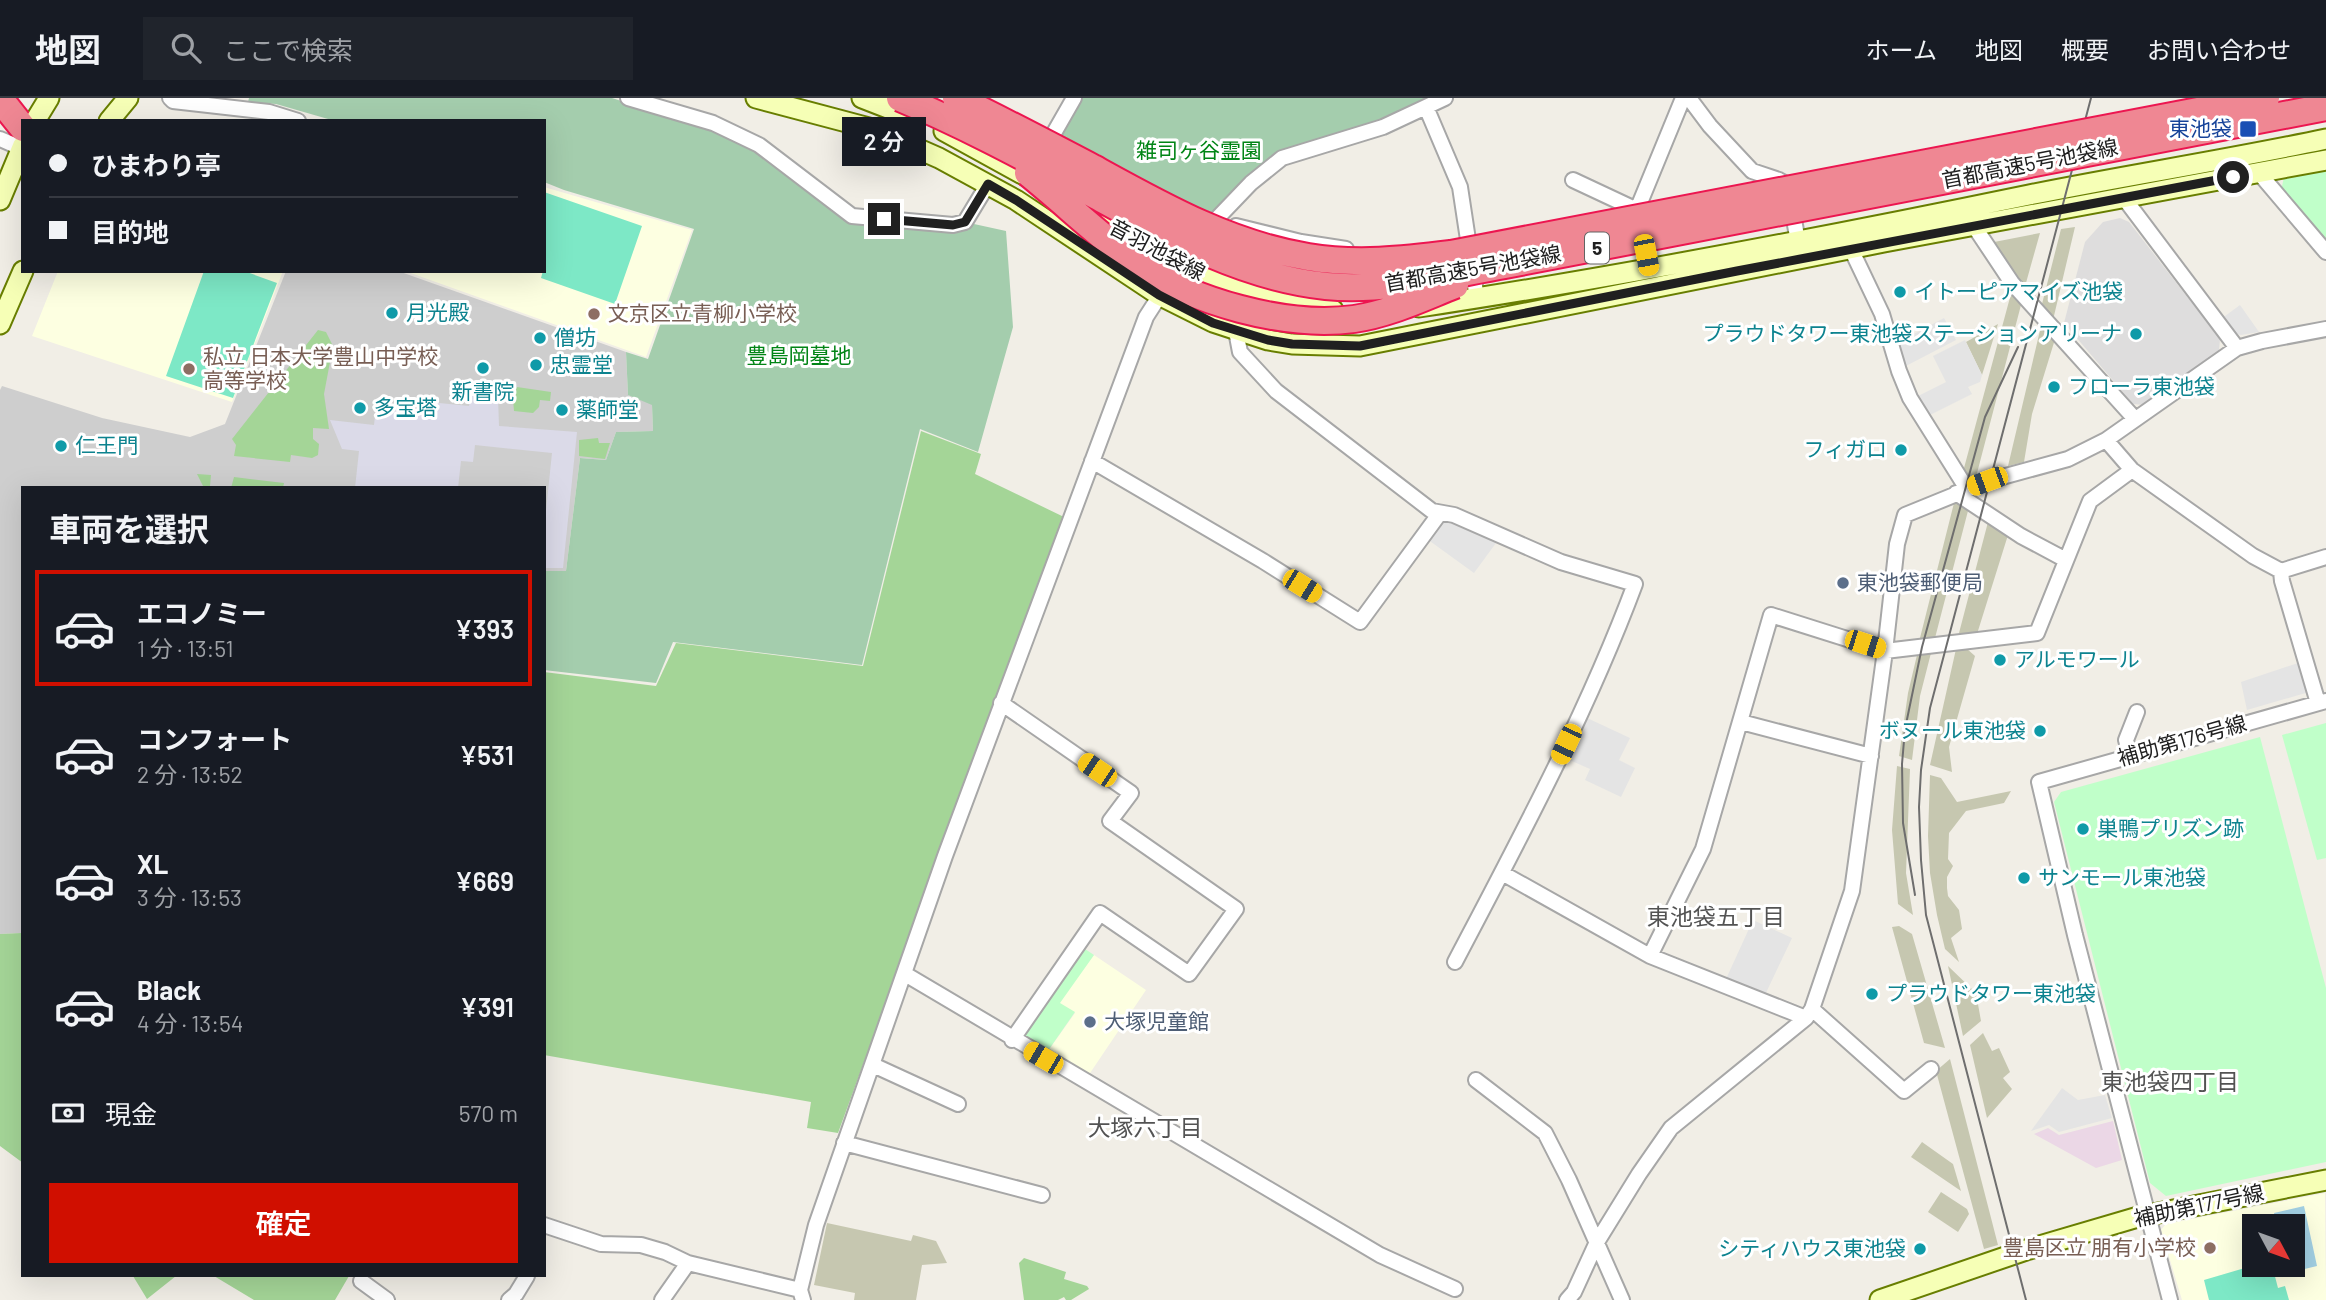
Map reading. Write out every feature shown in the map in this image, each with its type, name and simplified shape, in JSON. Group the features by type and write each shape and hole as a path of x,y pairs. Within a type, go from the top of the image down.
{"highway":[{"name":"首都高速5号池袋線","path":"900,98 976,132 1189,246 1233,264 1273,276 1328,286 1377,286 1505,265 2326,107"},
{"name":"首都高速5号池袋線","path":"956,98 1201,225 1252,244 1293,254 1356,261 1401,260 1451,254 2266,98"},
{"path":"0,99 21,139"},
{"path":"976,132 1138,264 1192,292 1276,318 1301,321 1353,319 1406,305 1505,265"}],"main road":[{"path":"36,119 49,98"},
{"path":"111,119 128,98"},
{"name":"音羽池袋線","path":"756,98 873,129 939,158 1016,200 1186,310 1236,331 1292,344 1360,346 1851,249 2326,160"},
{"name":"音羽池袋線","path":"862,98 950,134 1180,265 1256,296 1312,308 1351,311 1402,310 1649,270 1798,242 2048,182 2109,181 2222,149 2326,139"},
{"name":"音羽池袋線","path":"933,98 1042,153 1200,239 1238,254 1295,269 1477,299"},
{"path":"0,200 21,144"},
{"path":"0,324 22,273"},
{"name":"補助第177号線","path":"1880,1300 2032,1248 2147,1215 2326,1180"}],"street":[{"path":"170,98 173,101 269,112 292,119"},
{"path":"628,98 713,123 759,145 852,216 953,225 965,222 988,184"},
{"path":"1016,200 1074,98"},
{"path":"546,1226 601,1244 641,1245 666,1252 688,1263 802,1295 816,1225 844,1143 1001,703 1146,317 1214,220 1251,183 1282,158 1383,127 1445,98"},
{"path":"1649,270 1637,212 1686,98 1752,170 1788,185"},
{"path":"2109,181 2099,124 2231,98"},
{"path":"2213,101 2222,149"},
{"path":"1426,107 1460,187 1477,299"},
{"path":"1214,220 1301,242 1347,249 1471,246 1637,212 2036,138 2048,182"},
{"path":"0,139 21,141"},
{"path":"2259,173 2326,252"},
{"path":"1573,180 1637,212"},
{"path":"1788,185 1798,242"},
{"path":"2124,198 2237,348"},
{"path":"1975,226 2011,282 2135,419"},
{"path":"1851,249 1882,314 1910,398 1961,491 2021,536 2066,561"},
{"path":"1567,1300 1574,1292 1597,1242 1671,1128 1809,1014 1852,891 1885,651 1896,544 1905,515 1961,491 2068,459 2106,440 2237,348 2326,329"},
{"path":"1236,331 1240,352 1276,391 1432,511 1454,515 1561,562 1635,584 1598,677 1455,962"},
{"path":"2106,440 2132,470 2253,556 2281,571 2326,556"},
{"path":"1092,461 1263,561 1360,622 1440,513"},
{"path":"1650,956 1703,849 1771,615 1885,651 2037,633 2090,501 2132,470"},
{"path":"2281,571 2322,702"},
{"name":"補助第176号線","path":"2147,1215 2071,921 2039,782 2322,702"},
{"path":"1001,703 1131,793 1110,821 1236,909 1189,974 1100,913 1012,1040"},
{"path":"2130,755 2126,740 2137,712"},
{"path":"1741,722 1871,756"},
{"path":"1502,873 1650,956 1809,1014 1904,1091 1931,1069"},
{"path":"905,975 1380,1255 1455,1289"},
{"path":"873,1065 958,1104"},
{"path":"1476,1080 1545,1133 1622,1300"},
{"path":"844,1143 1042,1195"},
{"path":"2147,1215 2171,1300"},
{"path":"662,1300 688,1263"},
{"path":"509,1300 526,1277"},
{"path":"361,1281 387,1300"}],"shaded area":[{"name":"文京区立青柳小学校","path":"546,188 692,230 646,357 411,273 546,273"},
{"path":"2120,218 2129,222 2220,339 2219,351 2145,405 2133,404 2064,323 2085,242 2103,222"},
{"path":"2075,227 2053,320 2041,308 2061,229"},
{"path":"2040,233 2024,290 1989,243"},
{"name":"私立 日本大学豊山中学校 高等学校","path":"57,273 282,273 232,402 32,336"},
{"path":"285,273 404,273 626,352 628,395 652,404 653,431 616,432 606,460 580,458 566,571 546,571 546,486 21,486 21,933 0,934 0,390 2,386 102,418 190,437 225,424"},
{"path":"2012,290 2021,305 1976,477 1965,480 1960,471 1964,468"},
{"path":"2240,305 2259,332 2241,335 2233,333 2221,319"},
{"path":"1944,318 1956,340 1902,368 1895,344"},
{"path":"2042,322 2056,336 2032,414 2024,462 2008,466"},
{"path":"1998,324 1982,375 1966,342"},
{"path":"1965,340 1982,375 1980,382 1968,387 1972,394 1926,417 1916,397 1946,382 1933,356"},
{"path":"471,393 498,397 499,426 577,432 563,568 546,568 546,511 552,453 475,445 473,462 461,461 458,486 355,486 359,451 342,449 330,420 374,425 376,407 417,411 419,401 469,406"},
{"path":"1954,503 1969,507 1935,638 1920,638"},
{"path":"1451,520 1496,543 1474,573 1427,539 1442,521"},
{"path":"1988,522 2008,535 1977,634 1959,633"},
{"path":"1966,648 1975,656 1949,747 1952,772 1930,765 1956,649"},
{"path":"1931,653 1920,696 1912,760 1899,756 1908,693 1917,655"},
{"path":"2301,662 2309,692 2247,710 2241,682"},
{"path":"1585,717 1630,738 1619,760 1635,768 1621,797 1585,780 1590,769 1565,758"},
{"path":"1897,766 1910,769 1906,873 1913,915 1898,904 1892,830"},
{"path":"1930,775 1941,778 1957,802 2011,791 2004,803 1966,811 1949,833 1948,859 1953,866 1947,877 1947,888 1948,896 1959,910 1962,929 1951,938 1959,962 1945,949 1930,873"},
{"path":"1753,920 1792,938 1764,997 1726,979"},
{"path":"1899,926 1912,934 1945,1048 1924,1043 1892,927"},
{"path":"1094,955 1146,990 1084,1082 1043,1058 1075,1013 1059,1003"},
{"path":"1948,966 1976,993 1981,1021 1963,1036"},
{"path":"1983,1033 1992,1051 1999,1048 2010,1072 2003,1078 2012,1089 1987,1118 1970,1045"},
{"path":"1950,1059 1998,1245 1984,1249 1936,1071"},
{"path":"2062,1088 2078,1100 2105,1095 2112,1118 2059,1132 2049,1125 2031,1131"},
{"path":"2113,1121 2122,1160 2096,1168 2034,1134 2048,1128 2059,1135"},
{"path":"1922,1142 1953,1164 1961,1191 1911,1157"},
{"path":"1941,1192 1967,1209 1969,1214 1958,1232 1928,1212"},
{"name":"豊島区立 朋有小学校","path":"2325,1193 2326,1300 2182,1300 2161,1230 2166,1224"},
{"path":"827,1223 911,1241 913,1235 936,1241 947,1263 922,1265 916,1300 854,1300 855,1293 814,1285"}],"green space":[{"name":"豊島岡墓地","path":"249,98 612,98 707,129 757,152 852,223 959,232 974,224 1006,231 1013,327 978,452 920,429 862,665 673,642 656,683 546,670 546,571 566,571 580,458 606,460 616,432 653,431 652,405 628,395 626,352 648,359 694,229 546,183 546,119 328,119 276,104 248,102"},
{"name":"雑司ヶ谷霊園","path":"1079,98 1434,98 1375,125 1277,155 1212,215 1164,195 1059,136"},
{"path":"2326,171 2326,239 2281,191 2284,177"},
{"path":"546,193 642,226 615,304 541,278 542,273 546,273"},
{"path":"203,273 250,273 277,283 233,398 166,376"},
{"path":"318,330 326,332 333,346 324,394 329,429 313,428 313,439 319,444 318,455 312,458 291,455 290,462 234,456 236,445 232,439"},
{"path":"517,387 551,392 550,401 540,400 539,407 533,413 514,411 513,399"},
{"path":"921,431 981,454 975,474 1064,517 838,1133 807,1128 811,1102 546,1055 546,672 656,686 676,643 863,666"},
{"path":"598,438 599,443 610,443 605,459 579,456 579,440"},
{"path":"197,474 211,475 210,486 203,486"},
{"path":"234,477 284,483 283,486 232,486"},
{"path":"2326,723 2326,858 2317,860 2282,735"},
{"path":"2260,737 2326,988 2326,1162 2166,1196 2150,1183 2054,802 2061,792"},
{"path":"21,933 21,1162 0,1146 0,934"},
{"path":"1079,945 1094,955 1060,1003 1075,1012 1043,1058 1013,1041"},
{"path":"1024,1258 1066,1272 1064,1279 1089,1289 1071,1300 1064,1297 1058,1300 1024,1300 1019,1263"},
{"path":"2242,1269 2242,1278 2275,1278 2278,1288 2285,1286 2289,1300 2209,1300 2204,1280"},
{"path":"134,1277 175,1277 147,1299"},
{"path":"216,1277 348,1277 335,1300 254,1300"}],"water":[{"path":"2304,1206 2317,1266 2305,1269 2305,1214 2274,1213"}],"tram line":[{"path":"2026,1300 1926,915 1919,807 1921,770 1930,708 2091,98"},
{"path":"1915,895 1903,823 1902,764 1905,729 1922,647 1985,417 2018,347"}],"place":[{"name":"東池袋","path":"2248,129"},
{"name":"イトーピアマイズ池袋","path":"1900,292"},
{"name":"月光殿","path":"392,313"},
{"name":"文京区立青柳小学校","path":"594,314"},
{"name":"プラウドタワー東池袋ステーションアリーナ","path":"2136,334"},
{"name":"僧坊","path":"540,338"},
{"name":"忠霊堂","path":"536,365"},
{"name":"新書院","path":"483,368"},
{"name":"私立 日本大学豊山中学校 高等学校","path":"189,369"},
{"name":"フローラ東池袋","path":"2054,387"},
{"name":"多宝塔","path":"360,408"},
{"name":"薬師堂","path":"562,410"},
{"name":"仁王門","path":"61,446"},
{"name":"フィガロ","path":"1901,450"},
{"name":"東池袋郵便局","path":"1843,583"},
{"name":"アルモワール","path":"2000,660"},
{"name":"ボヌール東池袋","path":"2040,731"},
{"name":"巣鴨プリズン跡","path":"2083,829"},
{"name":"サンモール東池袋","path":"2024,878"},
{"name":"プラウドタワー東池袋","path":"1872,994"},
{"name":"大塚児童館","path":"1090,1022"},
{"name":"豊島区立 朋有小学校","path":"2210,1248"},
{"name":"シティハウス東池袋","path":"1920,1249"}],"district":[{"name":"東池袋五丁目","path":"1716,917"},
{"name":"東池袋四丁目","path":"2170,1082"},
{"name":"大塚六丁目","path":"1145,1128"}],"route":[{"path":"884,219 953,225 965,222 988,184 1123,273 1213,323 1268,340 1292,344 1360,346 1884,242 2233,177"}]}
